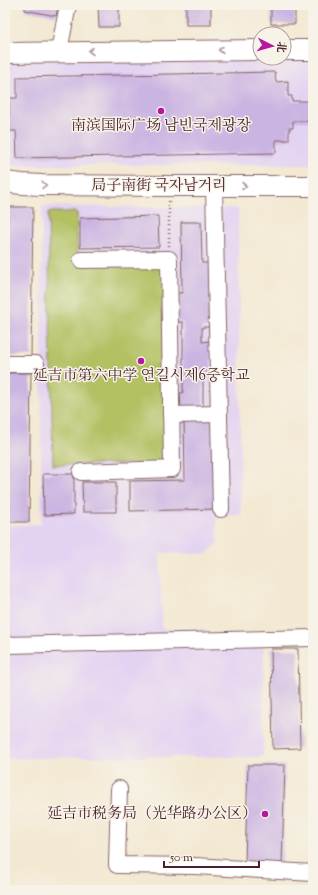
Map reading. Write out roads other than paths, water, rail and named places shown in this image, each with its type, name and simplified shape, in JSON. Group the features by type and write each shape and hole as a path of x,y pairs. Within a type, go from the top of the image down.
{"main road":[{"path":"5,52 252,50"},
{"path":"292,50 313,50"},
{"name":"局子南街 국자남거리","path":"5,182 42,185 313,186"}],"street":[{"path":"59,51 68,5"},
{"path":"214,186 221,510"},
{"path":"81,260 169,259 172,415 172,470 81,472"},
{"path":"5,364 36,364"},
{"path":"172,415 219,414"},
{"path":"5,645 313,638"},
{"path":"119,789 117,865 195,866 313,873"}],"place":[{"name":"南滨国际广场 남빈국제광장","path":"161,111"},
{"name":"延吉市第六中学 연길시제6중학교","path":"141,361"},
{"name":"延吉市税务局（光华路办公区）","path":"265,814"}]}
